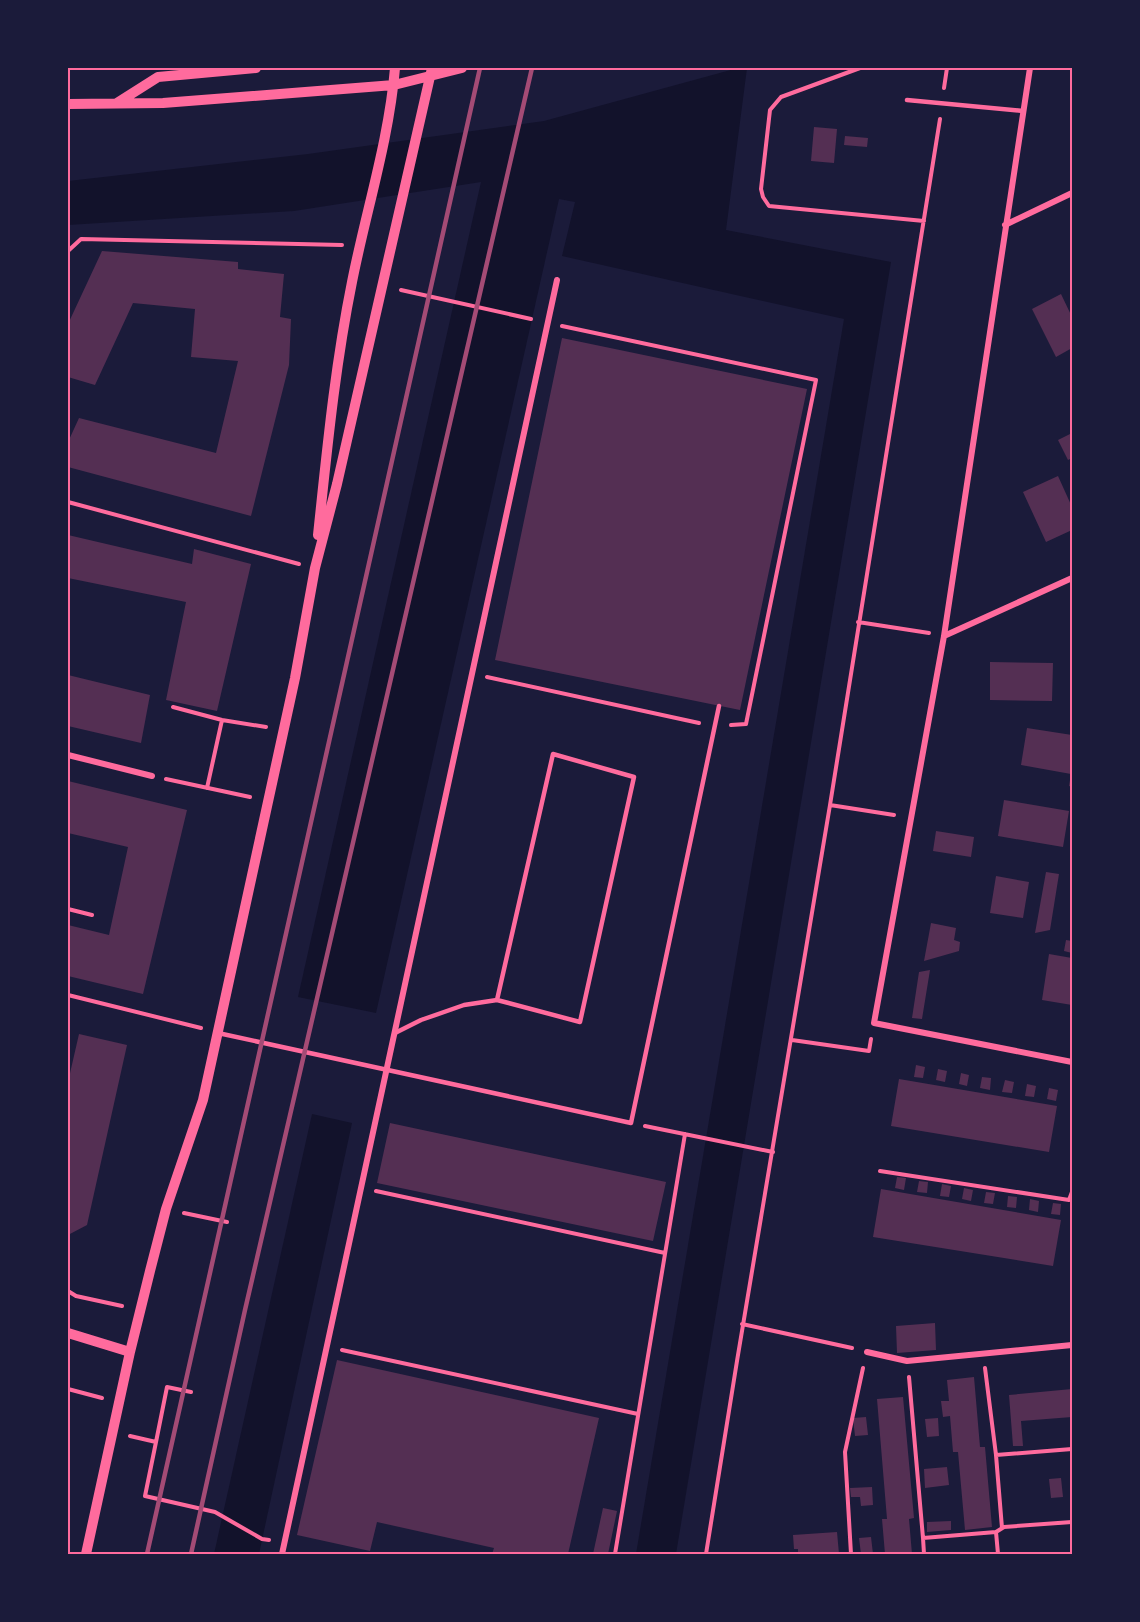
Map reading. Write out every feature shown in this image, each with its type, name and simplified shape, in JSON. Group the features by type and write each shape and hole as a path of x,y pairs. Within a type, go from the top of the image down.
{"street":[{"path":"117,104 158,77 256,68"},
{"path":"315,568 334,382 352,281 385,137 395,68"},
{"path":"394,85 404,68"},
{"path":"68,104 163,103 394,85 431,72 462,68"},
{"path":"1030,68 944,636 874,1023 1072,1062"},
{"path":"86,1554 130,1352 166,1209 203,1100 295,678 315,568 337,484 431,72"},
{"path":"1005,225 1072,193"},
{"path":"282,1554 557,280"},
{"path":"944,636 1072,578"},
{"path":"68,755 152,776"},
{"path":"68,1333 130,1352"},
{"path":"867,1352 907,1361 1072,1345"}],"lane":[{"path":"907,100 1023,111"},
{"path":"218,1033 632,1123 719,706"},
{"path":"395,1033 422,1020 464,1005 497,1000 580,1022 634,777 553,754 497,1000"}],"path":[{"path":"860,68 781,97 770,110 761,189 763,198 770,206 924,221"},
{"path":"706,1554 742,1324 792,1040 947,68"},
{"path":"68,251 81,239 361,245"},
{"path":"382,287 451,300 534,320"},
{"path":"471,674 715,727 746,724 816,380 548,323"},
{"path":"68,502 315,568"},
{"path":"858,622 944,636"},
{"path":"173,707 241,723"},
{"path":"207,788 222,720"},
{"path":"152,776 268,801"},
{"path":"830,805 910,817"},
{"path":"68,909 92,915"},
{"path":"68,995 218,1033"},
{"path":"792,1040 855,1049"},
{"path":"632,1123 773,1152"},
{"path":"615,1554 687,1135"},
{"path":"880,1171 1069,1200 1072,1192"},
{"path":"361,1188 665,1253"},
{"path":"166,1209 227,1222"},
{"path":"68,1291 76,1296 140,1310"},
{"path":"742,1324 867,1352 845,1452 851,1554"},
{"path":"326,1347 638,1414"},
{"path":"983,1352 996,1455 1002,1528"},
{"path":"907,1361 924,1554"},
{"path":"190,1392 168,1387 145,1496 215,1512 262,1539"},
{"path":"68,1389 119,1402"},
{"path":"112,1432 156,1442"},
{"path":"996,1455 1072,1449"},
{"path":"923,1538 996,1532 1004,1527 1072,1522"},
{"path":"996,1532 998,1554"}],"shaded area":[{"path":"738,68 747,68 726,230 891,262 676,1554 636,1554 844,319 562,256 575,202 559,199 376,1013 298,997 481,182 294,211 68,225 68,181 308,154 544,121"},
{"path":"312,1114 352,1123 259,1554 214,1554"}],"building":[{"path":"814,127 837,129 834,163 811,161"},
{"path":"845,136 868,138 867,147 844,145"},
{"path":"102,251 238,262 238,269 284,274 280,317 291,319 289,365 251,516 68,467 68,442 79,418 216,453 238,361 191,357 195,309 133,303 95,385 68,377 68,324"},
{"path":"1061,294 1072,317 1072,348 1056,357 1032,309"},
{"path":"562,338 807,389 740,710 495,660"},
{"path":"1072,433 1072,458 1068,460 1058,440"},
{"path":"1058,476 1072,507 1072,530 1046,542 1023,492"},
{"path":"68,535 192,564 194,549 251,564 217,711 166,700 186,602 68,578"},
{"path":"990,662 1053,663 1052,701 990,700"},
{"path":"68,675 150,695 141,743 68,726"},
{"path":"1027,728 1072,735 1072,787 1069,786 1071,774 1021,765"},
{"path":"68,781 187,810 143,994 68,976 68,925 109,935 128,847 68,833"},
{"path":"1004,800 1069,811 1063,847 998,836"},
{"path":"936,831 974,837 971,857 933,851"},
{"path":"1046,872 1059,874 1050,930 1035,933"},
{"path":"996,876 1029,882 1023,918 990,913"},
{"path":"931,923 956,928 954,940 960,942 959,951 924,961"},
{"path":"1066,940 1072,941 1072,953 1064,951"},
{"path":"1049,954 1072,958 1072,1005 1042,1000"},
{"path":"930,970 922,1019 912,1018 919,972"},
{"path":"79,1034 127,1045 87,1225 68,1235 68,1082"},
{"path":"916,1065 925,1067 923,1078 914,1077"},
{"path":"938,1069 947,1071 945,1082 936,1080"},
{"path":"961,1073 969,1075 967,1086 959,1084"},
{"path":"982,1077 991,1078 990,1090 980,1088"},
{"path":"899,1079 1057,1106 1049,1152 891,1126"},
{"path":"1005,1080 1014,1082 1012,1093 1002,1092"},
{"path":"1027,1084 1036,1086 1034,1097 1025,1096"},
{"path":"1049,1088 1058,1090 1056,1101 1047,1099"},
{"path":"390,1123 666,1182 653,1241 377,1183"},
{"path":"897,1177 906,1178 904,1190 895,1188"},
{"path":"919,1181 928,1182 927,1193 917,1192"},
{"path":"942,1184 951,1186 949,1197 940,1196"},
{"path":"964,1188 973,1190 971,1201 962,1199"},
{"path":"881,1189 1061,1220 1053,1266 873,1237"},
{"path":"986,1192 995,1193 993,1204 984,1203"},
{"path":"1008,1196 1017,1197 1016,1208 1007,1207"},
{"path":"1030,1199 1039,1201 1038,1212 1029,1210"},
{"path":"1053,1203 1061,1204 1060,1215 1051,1214"},
{"path":"935,1323 936,1350 897,1353 896,1326"},
{"path":"337,1360 599,1418 568,1554 492,1554 494,1548 377,1522 370,1551 297,1535"},
{"path":"974,1377 980,1447 985,1447 992,1527 965,1530 958,1452 953,1452 950,1416 943,1417 941,1401 949,1401 947,1380"},
{"path":"1072,1389 1072,1417 1021,1421 1023,1446 1013,1446 1009,1395"},
{"path":"903,1397 914,1518 909,1519 912,1554 885,1554 882,1519 887,1519 877,1399"},
{"path":"866,1417 868,1435 855,1436 853,1418"},
{"path":"938,1418 939,1436 927,1437 925,1419"},
{"path":"947,1467 949,1485 925,1488 924,1469"},
{"path":"1061,1478 1063,1497 1051,1498 1049,1479"},
{"path":"872,1487 873,1505 861,1506 860,1497 851,1497 850,1488"},
{"path":"603,1508 617,1511 608,1554 593,1554"},
{"path":"951,1521 951,1530 927,1532 927,1522"},
{"path":"837,1532 839,1554 798,1554 798,1549 794,1549 793,1535"},
{"path":"871,1537 873,1554 861,1554 859,1538"}],"railway":[{"path":"147,1554 480,68"},
{"path":"191,1554 245,1310 532,68"}]}
